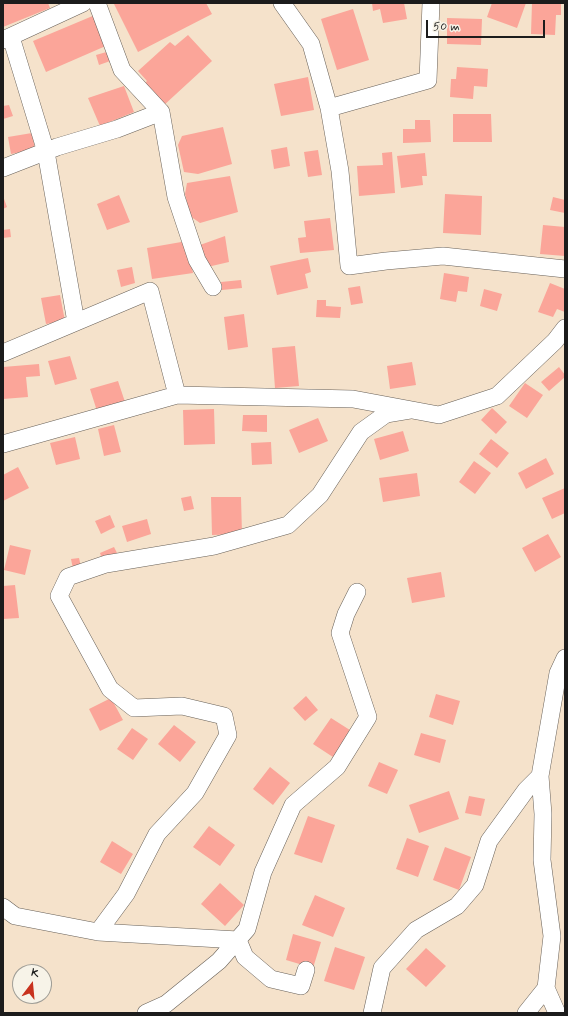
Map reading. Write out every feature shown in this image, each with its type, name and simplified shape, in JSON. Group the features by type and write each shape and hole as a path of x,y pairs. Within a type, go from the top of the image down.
{"street":[{"path":"76,322 46,152 7,38 83,3"},
{"path":"97,3 122,70 161,112 176,197 197,260 213,287"},
{"path":"282,3 311,44 329,108 340,171 349,266 443,256 565,269"},
{"path":"329,108 428,80 431,3"},
{"path":"3,168 46,152 117,129 161,112"},
{"path":"3,353 150,291 177,395"},
{"path":"3,444 177,395 353,399 439,415 497,396 555,341 565,328"},
{"path":"98,932 126,894 158,834 195,792 228,735 224,716 182,706 134,708 110,689 59,596 68,577 106,564 214,546 288,525 320,494 361,432 386,414 410,410"},
{"path":"146,1013 166,1004 219,961 247,929 263,872 293,805 337,767 368,718 340,633 346,614 357,592"},
{"path":"557,1013 546,988 552,936 542,860 543,814 540,776 558,674 565,658"},
{"path":"372,1013 382,968 416,930 457,906 466,896 475,885 489,842 526,790 540,776"},
{"path":"3,907 15,916 98,932 238,940"},
{"path":"238,940 245,957 271,979 301,986 306,970"},
{"path":"526,1013 546,988"}],"building":[{"path":"3,3 48,3 50,8 3,27"},
{"path":"206,3 212,14 138,52 114,4"},
{"path":"372,3 404,3 407,19 383,23 380,9 373,11"},
{"path":"492,3 526,3 517,28 487,17"},
{"path":"532,3 561,3 561,15 556,15 555,35 531,34"},
{"path":"353,9 369,60 337,70 321,19"},
{"path":"95,15 108,45 46,72 33,41"},
{"path":"447,18 482,19 481,45 447,44"},
{"path":"188,35 212,61 163,106 144,84 147,81 138,71 170,42 175,46"},
{"path":"110,51 113,60 99,65 96,55"},
{"path":"457,67 488,69 487,87 474,86 473,99 450,97 451,79 456,79"},
{"path":"308,77 314,110 281,116 274,84"},
{"path":"124,86 134,112 100,126 88,98"},
{"path":"9,105 13,116 3,119 3,106"},
{"path":"453,114 491,114 492,142 453,142"},
{"path":"415,120 430,120 431,142 403,143 403,129 415,129"},
{"path":"223,127 232,164 198,174 184,172 178,145 182,136"},
{"path":"32,133 35,149 11,154 8,137"},
{"path":"287,147 290,166 274,169 271,150"},
{"path":"318,150 322,175 308,177 304,152"},
{"path":"392,152 395,193 359,196 357,166 383,165 382,153"},
{"path":"425,153 427,176 422,176 423,185 401,188 397,156"},
{"path":"230,176 238,212 200,223 190,216 185,194 187,183"},
{"path":"445,194 482,196 481,235 443,233"},
{"path":"119,195 130,222 107,230 97,204"},
{"path":"3,196 7,207 3,209"},
{"path":"553,197 565,200 565,213 550,210"},
{"path":"330,218 334,250 300,253 298,238 306,237 304,221"},
{"path":"543,225 565,227 565,256 540,254"},
{"path":"10,229 11,237 3,238 3,230"},
{"path":"225,236 229,262 203,268 200,245"},
{"path":"187,241 193,273 152,279 147,248"},
{"path":"308,258 311,272 305,274 308,288 277,295 270,266"},
{"path":"132,267 135,283 121,287 117,270"},
{"path":"444,273 469,277 467,292 458,291 456,302 440,299"},
{"path":"241,280 242,288 222,290 221,282"},
{"path":"550,283 565,289 565,312 557,309 553,317 538,312"},
{"path":"360,286 363,303 351,305 348,288"},
{"path":"484,289 502,294 497,311 480,306"},
{"path":"60,295 65,321 46,324 41,298"},
{"path":"317,300 326,300 326,306 341,307 340,318 316,317"},
{"path":"244,314 248,347 228,350 224,317"},
{"path":"295,346 299,386 275,388 272,348"},
{"path":"70,356 77,379 55,385 48,361"},
{"path":"412,362 416,385 390,389 387,366"},
{"path":"39,364 40,376 26,377 28,397 3,399 3,367"},
{"path":"559,367 565,377 549,391 541,382"},
{"path":"118,381 125,402 97,411 90,389"},
{"path":"525,383 543,395 527,418 509,406"},
{"path":"492,408 507,422 496,434 481,420"},
{"path":"214,409 215,444 184,445 183,410"},
{"path":"243,415 267,415 267,432 242,431"},
{"path":"318,418 328,441 299,453 289,430"},
{"path":"114,425 121,452 104,456 98,429"},
{"path":"403,431 409,451 380,460 374,439"},
{"path":"75,437 80,459 56,465 50,443"},
{"path":"491,439 509,453 497,468 479,454"},
{"path":"271,442 272,464 252,465 251,443"},
{"path":"546,458 554,474 526,489 518,473"},
{"path":"474,461 491,473 475,494 459,482"},
{"path":"18,467 29,488 3,501 3,475"},
{"path":"417,473 420,496 383,502 379,478"},
{"path":"565,488 565,513 552,519 542,498"},
{"path":"191,496 194,509 184,511 181,498"},
{"path":"211,497 241,497 242,534 212,535"},
{"path":"110,515 115,527 101,534 95,521"},
{"path":"147,519 151,534 127,542 122,526"},
{"path":"548,534 561,557 535,572 522,548"},
{"path":"10,545 31,550 25,575 4,570"},
{"path":"114,547 118,555 103,562 100,553"},
{"path":"79,558 81,567 73,569 71,559"},
{"path":"441,572 445,597 412,603 407,578"},
{"path":"15,585 19,618 3,619 3,586"},
{"path":"436,694 460,701 453,725 429,717"},
{"path":"306,696 318,710 305,721 293,708"},
{"path":"111,698 123,720 100,731 89,709"},
{"path":"331,718 353,732 336,759 313,744"},
{"path":"174,725 196,742 180,762 158,744"},
{"path":"132,728 148,739 133,760 117,749"},
{"path":"421,733 446,740 440,763 414,755"},
{"path":"379,762 398,770 387,794 368,786"},
{"path":"270,767 290,783 273,805 253,789"},
{"path":"449,791 459,819 419,833 409,805"},
{"path":"469,796 485,799 481,816 465,813"},
{"path":"308,816 335,825 322,863 294,854"},
{"path":"209,826 235,845 220,866 193,847"},
{"path":"407,838 429,846 418,877 396,869"},
{"path":"112,841 133,854 121,874 100,862"},
{"path":"445,847 471,857 459,890 433,880"},
{"path":"220,883 244,905 225,926 201,904"},
{"path":"315,895 345,908 333,937 302,925"},
{"path":"293,934 321,942 313,968 286,960"},
{"path":"335,947 365,957 354,990 324,981"},
{"path":"426,948 446,966 426,987 406,969"}]}
